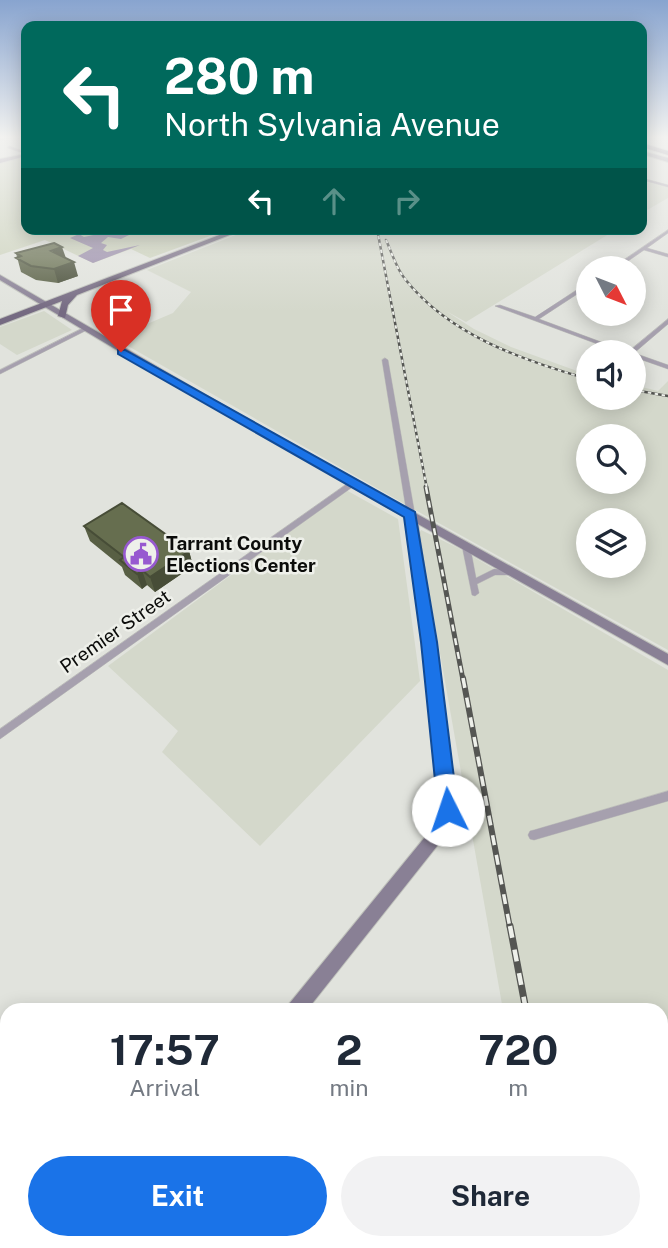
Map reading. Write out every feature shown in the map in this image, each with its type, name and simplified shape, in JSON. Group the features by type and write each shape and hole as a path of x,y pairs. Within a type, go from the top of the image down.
{"main road":[{"path":"0,322 226,235"},
{"path":"0,278 46,304 83,330 668,660"},
{"path":"62,316 64,304 74,293"},
{"path":"301,1003 440,831 448,810 411,515"}],"street":[{"path":"631,256 668,231"},
{"path":"643,248 668,256"},
{"path":"536,319 576,293"},
{"path":"498,306 593,340"},
{"path":"646,341 668,321"},
{"path":"0,372 83,330"},
{"path":"646,358 668,367"},
{"path":"385,360 411,515"},
{"name":"Premier Street","path":"0,735 354,483"},
{"path":"466,546 475,593"},
{"path":"473,583 494,572 515,573"},
{"path":"534,835 668,796"}],"shaded area":[{"path":"647,195 668,195 668,198 647,210"},
{"path":"77,235 129,235 121,239 108,237 101,243 107,245 103,250 107,252 140,245 93,263 78,256 93,248 70,238"},
{"path":"236,235 607,235 466,322 446,311 474,329 511,347 576,371 576,410 646,410 646,388 658,391 668,381 668,650 114,338 173,313 191,292 147,270"},
{"path":"44,311 72,330 17,355 0,344 0,327"},
{"path":"346,490 398,519 420,681 260,846 162,752 178,731 108,666"},
{"path":"421,530 458,548 668,670 668,1003 502,1003 419,534"}],"green space":[{"path":"0,195 21,195 21,235 213,235 150,258 131,249 93,263 45,240 0,255"}],"building":[{"path":"54,243 62,247 51,251 74,262 54,269 31,266 16,258 21,256 16,253"},
{"name":"Tarrant County Elections Center","path":"122,503 189,551 150,577 142,570 137,574 120,560 124,557 84,526"}],"railway":[{"path":"378,235 427,489"},
{"path":"386,240 405,279 443,316 488,343 576,375"},
{"path":"646,392 668,396"},
{"path":"426,487 463,680"},
{"path":"463,678 510,928"},
{"path":"510,926 525,1003"}],"place":[{"name":"Tarrant County Elections Center","path":"141,554"}],"route":[{"path":"121,352 411,515 448,810"}]}
